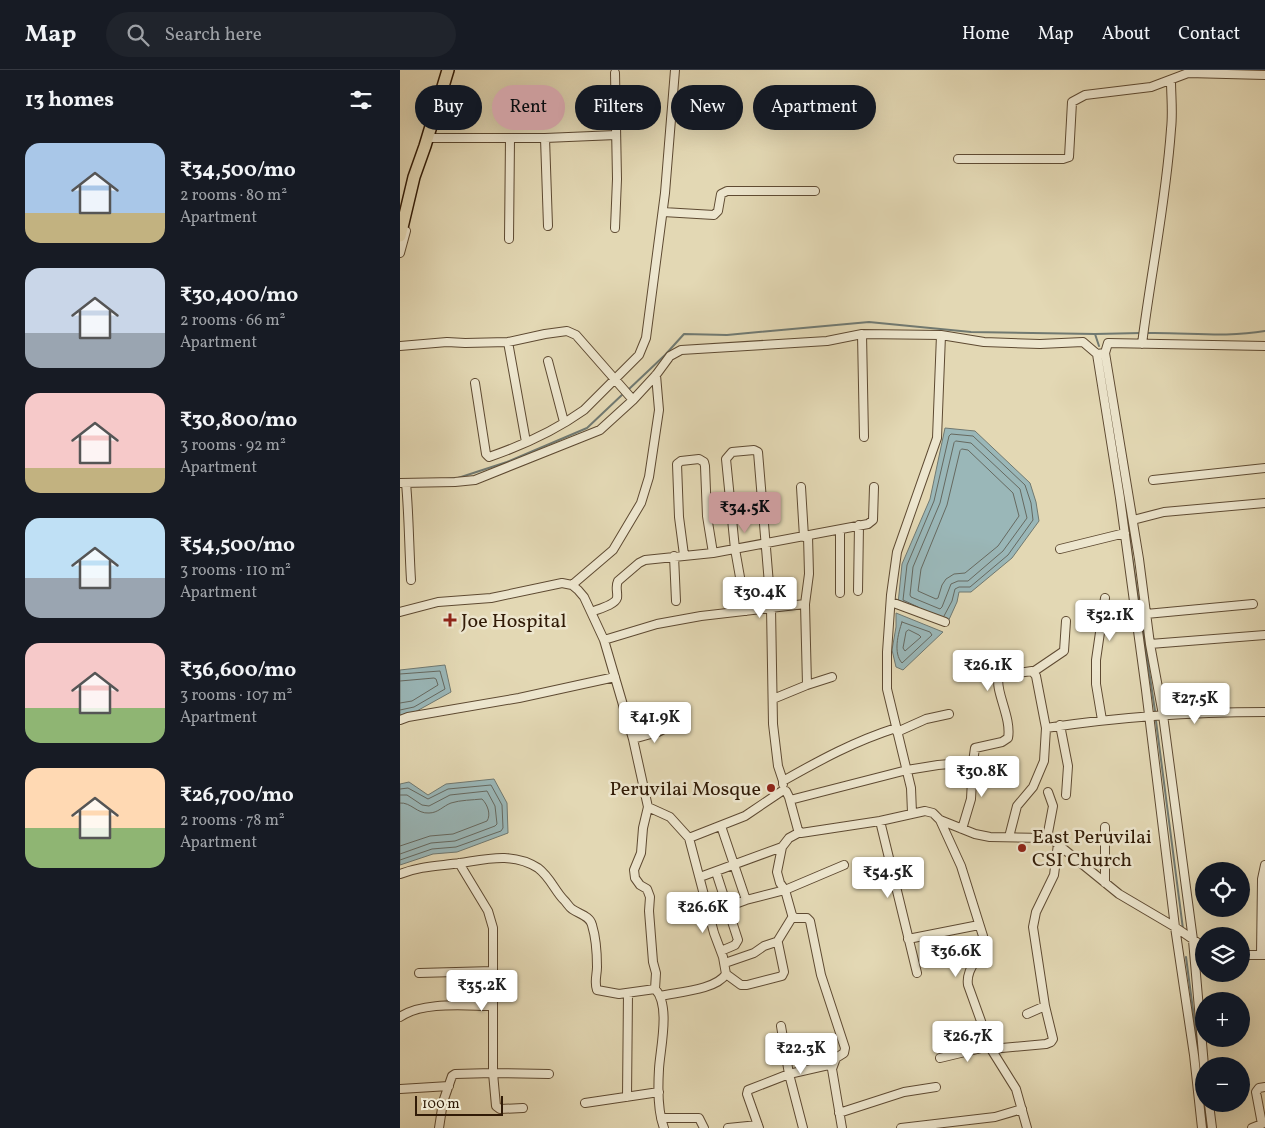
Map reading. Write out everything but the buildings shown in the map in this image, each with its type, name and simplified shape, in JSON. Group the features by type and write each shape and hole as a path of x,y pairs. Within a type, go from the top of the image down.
{"highway":[{"path":"400,236 414,177 427,142 448,70"}],"street":[{"path":"476,383 486,456 490,457 526,442 584,410 639,355 644,346 663,212 675,70"},
{"path":"958,159 1063,159 1069,157 1071,152 1072,102 1085,95 1151,87 1171,80 1188,71 1265,75"},
{"path":"615,73 615,228"},
{"path":"1142,344 1150,282 1167,182 1172,127 1171,80"},
{"path":"427,142 616,135"},
{"path":"509,239 510,138"},
{"path":"545,138 548,226"},
{"path":"400,218 412,173 427,142"},
{"path":"400,253 427,142"},
{"path":"663,212 714,215 718,211 721,194 727,191 815,190"},
{"path":"400,346 447,342 508,342 545,334 570,332 576,335 631,397"},
{"path":"862,334 864,437"},
{"path":"411,580 410,521 403,483 475,480 600,430 631,397 656,375 670,356 681,350 827,340 862,334 941,336 984,342 1040,344 1083,342 1101,353 1133,520 1150,644 1163,715 1192,940 1203,1057"},
{"path":"912,813 908,770 896,730 887,689 891,602 897,552 936,438 941,336"},
{"path":"508,342 526,442"},
{"path":"1202,1128 1194,1055 1175,926 1101,353 1108,343 1265,346"},
{"path":"548,361 564,422"},
{"path":"572,585 612,550 640,503 649,477 659,410 656,375"},
{"path":"746,611 735,549 726,459 732,452 754,450 758,452 767,542 771,608 773,724 778,766 784,790 790,800 800,832"},
{"path":"684,555 677,464 680,461 699,458 704,462 707,516 713,553"},
{"path":"1153,480 1265,468"},
{"path":"801,487 809,574 805,604 807,685"},
{"path":"591,612 614,602 617,598 616,584 618,581 645,560 713,553 868,524 872,520 874,488"},
{"path":"1133,520 1164,512 1265,503"},
{"path":"858,591 860,525"},
{"path":"840,530 840,592"},
{"path":"1060,549 1125,533"},
{"path":"400,550 409,549"},
{"path":"674,556 676,601"},
{"path":"400,612 438,602 491,598 562,582 572,585 584,598 604,640 633,739 648,807 643,828 641,853 634,870 635,878 649,892 652,947 663,1018 659,1092 661,1118 664,1128"},
{"path":"1102,720 1096,684 1096,660 1105,598"},
{"path":"891,602 945,622"},
{"path":"604,640 657,624 805,604"},
{"path":"1146,614 1253,604"},
{"path":"962,830 970,799 975,748 1002,742 1008,738 1008,721 998,684 999,677 1003,674 1033,672 1064,651 1066,621"},
{"path":"1150,644 1265,635"},
{"path":"1009,836 1017,806 1033,787 1044,761 1046,728 1036,676 1033,672"},
{"path":"400,720 519,698 615,677"},
{"path":"773,700 807,685 832,677"},
{"path":"1046,728 1149,716 1265,712"},
{"path":"783,781 838,750 867,737 949,714"},
{"path":"1060,726 1068,766 1066,795"},
{"path":"633,739 668,727"},
{"path":"790,800 908,770 973,762"},
{"path":"689,838 745,816 784,790"},
{"path":"1047,838 1053,806 1048,792"},
{"path":"648,807 670,817 689,838 726,974 742,985 782,976 784,972 777,942 793,916 777,872 782,847 788,838 800,832 880,821 912,813 933,813 940,820 961,866 983,936 983,944 970,969 967,980 970,994 990,1048 1014,1086 1027,1128"},
{"path":"940,820 962,830 990,837 1047,838 1058,844 1120,894 1175,926 1195,942"},
{"path":"880,821 917,973"},
{"path":"721,826 746,900"},
{"path":"1105,827 1105,883"},
{"path":"940,1058 990,1048 1046,1044 1051,1042 1052,1036 1045,1006 1033,927 1036,912 1054,875 1058,844"},
{"path":"700,878 782,847"},
{"path":"400,874 428,866 495,858 520,860 539,869 551,881 559,895 573,909 592,923 597,962 597,990 619,994 699,988 722,979 726,974"},
{"path":"459,863 491,919 493,928 493,1073 496,1106 500,1108 523,1108"},
{"path":"727,907 785,890 844,865"},
{"path":"1250,955 1263,955 1262,874 1265,865"},
{"path":"716,872 738,940 735,945 721,951"},
{"path":"793,916 795,918 807,918 810,921 821,975 845,1048 844,1053 836,1058 832,1072 842,1128"},
{"path":"908,939 979,925"},
{"path":"724,963 754,953 771,943 777,942"},
{"path":"420,973 493,971"},
{"path":"627,1097 628,992"},
{"path":"400,1017 406,1013 430,1007 493,1006"},
{"path":"1027,1014 1045,1006"},
{"path":"781,1026 789,1074 803,1128"},
{"path":"728,1128 759,1126 747,1090 789,1074 833,1064"},
{"path":"439,1128 443,1102 451,1078 455,1074 548,1074"},
{"path":"400,1088 449,1086"},
{"path":"839,1113 904,1092 936,1087"},
{"path":"1252,1128 1263,1124 1256,1092 1259,1088 1265,1087"},
{"path":"584,1104 659,1092"},
{"path":"901,1128 994,1117 1022,1109"},
{"path":"1210,1112 1212,1128"},
{"path":"661,1118 699,1118 704,1128"}],"water":[{"path":"945,428 975,431 1030,483 1039,521 1012,558 971,592 959,592 957,602 947,624 898,604 902,564 930,499"},
{"path":"896,613 943,632 903,670 896,667 892,650 896,627"},
{"path":"445,665 451,692 415,712 400,715 400,670"},
{"path":"494,779 507,803 508,833 457,852 433,854 400,865 400,784 409,782 428,795 446,784"}],"waterway":[{"path":"628,390 684,334 727,335 869,322 971,332 1141,333"},
{"path":"1146,333 1220,334 1265,331"},
{"path":"1095,334 1099,346"},
{"path":"445,479 458,478 507,462 587,428 624,393"},
{"path":"1125,510 1155,711"},
{"path":"1156,721 1183,929"},
{"path":"1186,957 1199,1057"},
{"path":"1206,1112 1208,1128"}],"place":[{"name":"Joe Hospital","path":"450,620"},
{"name":"Peruvilai Mosque","path":"771,788"},
{"name":"East Peruvilai CSI Church","path":"1022,848"}]}
